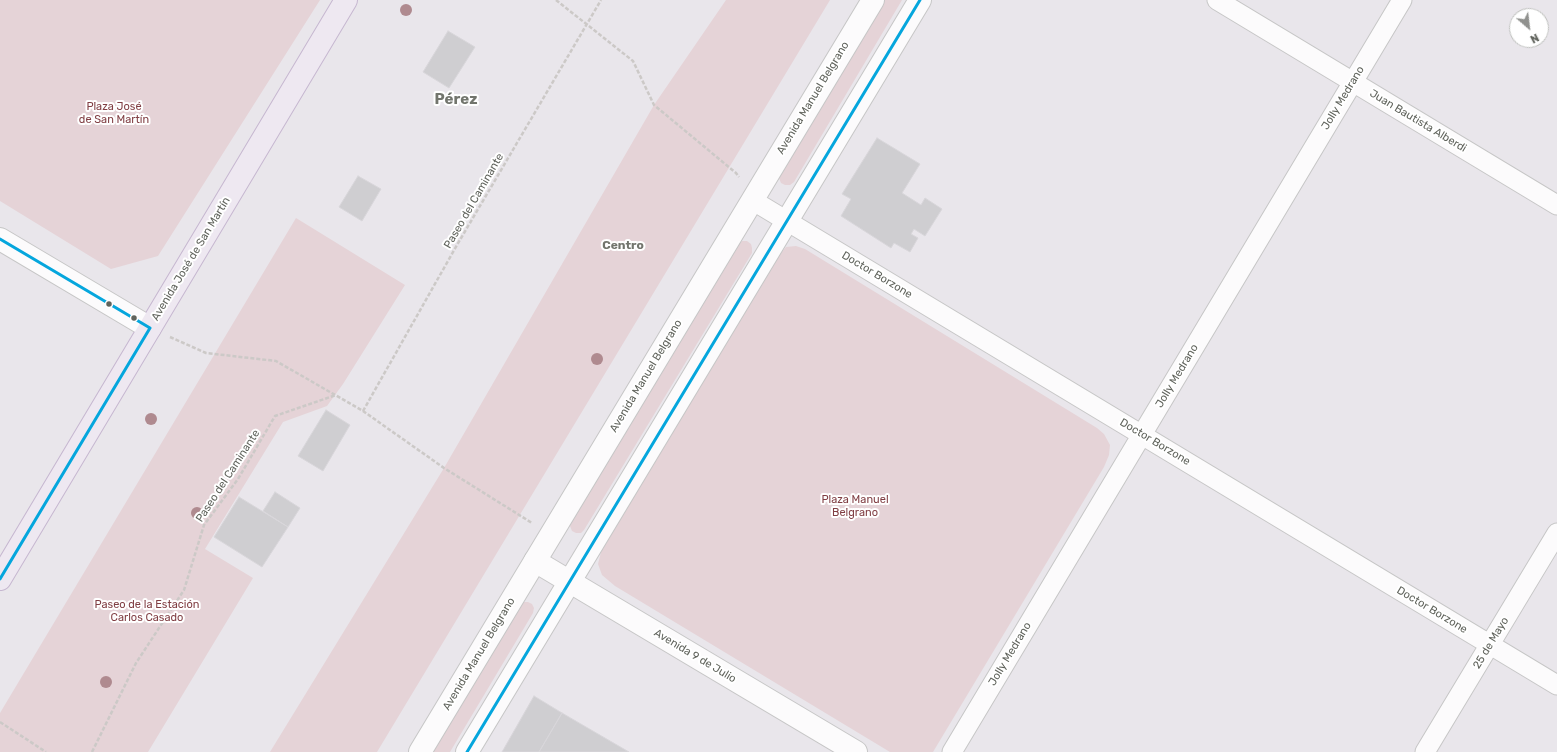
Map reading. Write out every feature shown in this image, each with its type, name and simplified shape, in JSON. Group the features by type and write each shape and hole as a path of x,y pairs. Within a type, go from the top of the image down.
{"main road":[{"name":"Avenida José de San Martín","path":"0,579 346,0"},
{"name":"Avenida Manuel Belgrano","path":"420,752 872,0"},
{"path":"467,752 920,0"},
{"path":"0,239 150,328"},
{"name":"Avenida 9 de Julio","path":"535,561 856,752"}],"street":[{"name":"Juan Bautista Alberdi","path":"1217,0 1557,205"},
{"name":"Jolly Medrano","path":"952,752 1402,0"},
{"name":"Doctor Borzone","path":"752,200 1557,685"},
{"name":"25 de Mayo","path":"1425,752 1557,533"}],"path":[{"path":"556,0 633,60 654,105 736,173 752,200"},
{"name":"Paseo del Caminante","path":"363,411 461,239 601,0"},
{"path":"150,328 206,353 276,361 363,411 444,468 537,527 549,537"},
{"name":"Paseo del Caminante","path":"92,752 136,663 184,590 204,525 238,479 275,416 336,395"},
{"path":"0,722 46,752"}],"green space":[{"name":"Plaza José de San Martín","path":"0,0 320,0 158,256 111,269 0,201"},
{"path":"726,0 830,0 377,752 270,752 444,468 654,105"},
{"path":"884,0 902,0 794,182 790,185 781,183 779,178 781,174"},
{"name":"Paseo de la Estación Carlos Casado","path":"296,218 405,285 343,384 327,406 283,422 205,549 253,578 148,752 0,752 0,713"},
{"path":"742,241 747,241 751,244 752,253 584,530 581,533 572,531 570,526 571,522 738,245"},
{"name":"Plaza Manuel Belgrano","path":"796,246 805,249 1097,428 1104,434 1110,445 1109,455 1104,467 933,752 890,752 615,586 602,575 598,564 601,552 605,545 779,255 786,247"},
{"path":"524,602 532,604 534,608 533,613 450,752 432,752 520,605"}],"building":[{"path":"448,31 475,47 449,88 423,72"},
{"path":"877,138 920,164 902,193 921,205 925,198 942,209 925,236 914,229 911,234 918,238 910,252 894,243 891,248 841,216 851,199 842,194"},
{"path":"358,176 381,189 362,221 339,207"},
{"path":"326,410 350,425 323,471 298,456"},
{"path":"275,492 300,508 288,527 263,511"},
{"path":"239,497 288,527 262,567 214,537"},
{"path":"534,696 562,713 539,752 502,752"},
{"path":"562,713 629,752 539,752"}],"transit line":[{"path":"467,752 920,0"},
{"path":"0,239 150,328 0,579"}],"district":[{"name":"Pérez","path":"456,100"},
{"name":"Centro","path":"623,246"}]}
